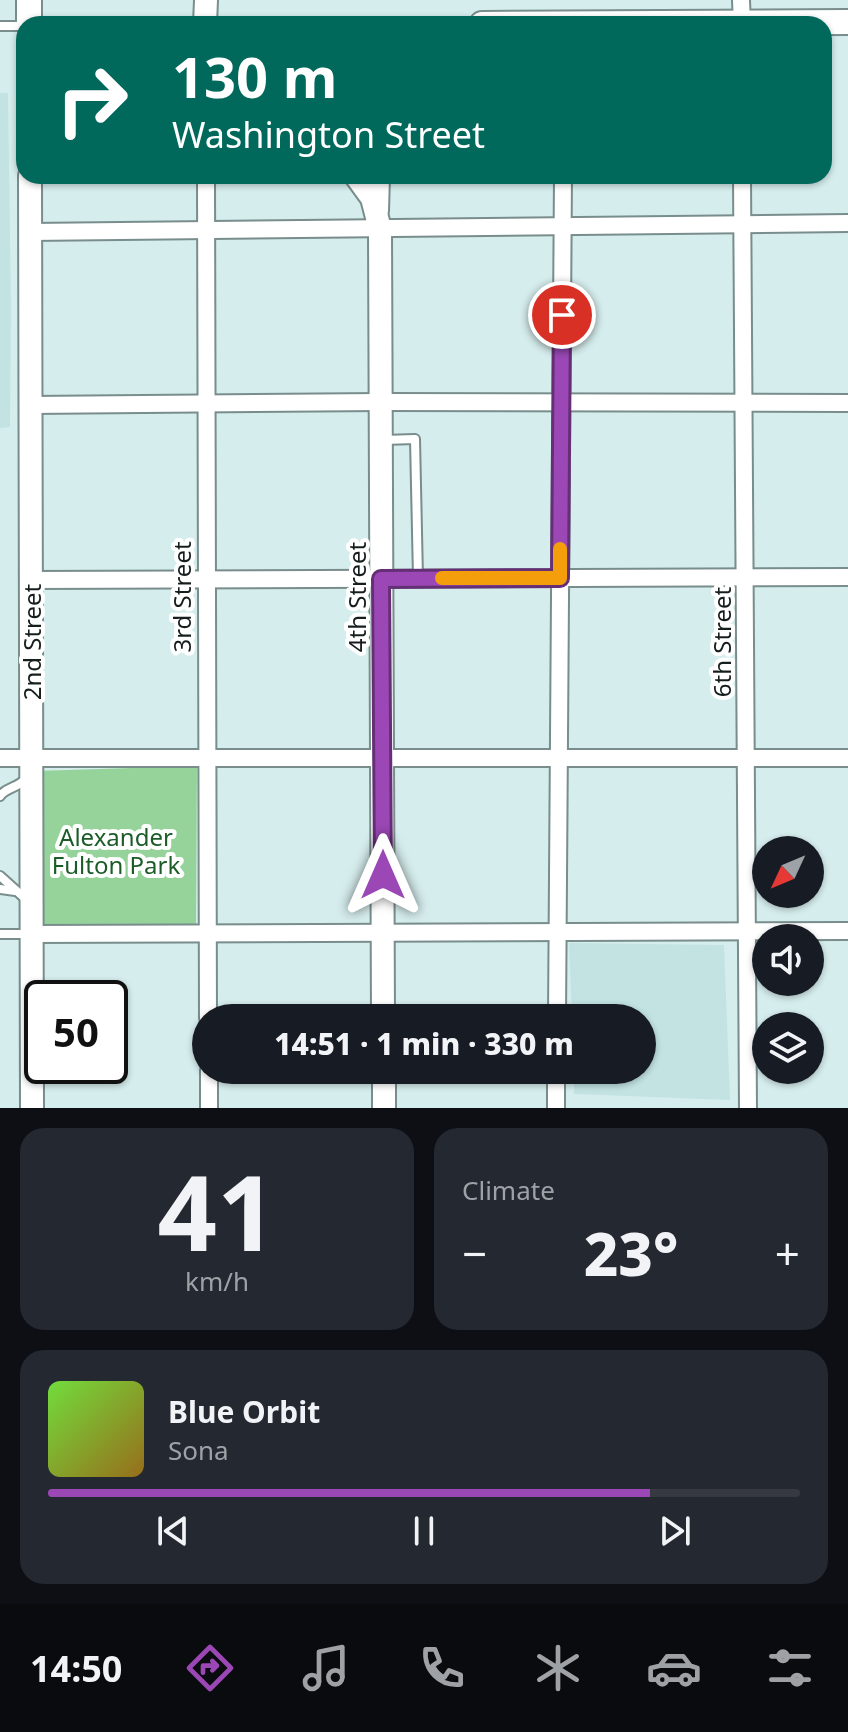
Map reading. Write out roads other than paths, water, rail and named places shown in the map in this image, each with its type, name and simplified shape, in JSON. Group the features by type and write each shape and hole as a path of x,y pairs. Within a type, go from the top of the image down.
{"main road":[{"name":"2nd Street","path":"30,184 31,758 23,898 31,934 32,1108"},
{"path":"362,184 372,198 380,229"},
{"name":"4th Street","path":"380,229 383,1004"},
{"path":"384,1084 384,1108"}],"street":[{"name":"3rd Street","path":"206,184 208,1004"},
{"name":"4th Street","path":"380,229 381,184"},
{"path":"557,1004 563,184"},
{"name":"6th Street","path":"742,184 748,1108"},
{"path":"30,232 848,223"},
{"path":"30,405 848,403"},
{"path":"30,580 848,577"},
{"path":"0,758 848,758"},
{"path":"31,934 848,931"},
{"path":"209,1084 209,1108"},
{"path":"556,1084 556,1108"}],"lane":[{"path":"381,440 415,439 418,578"},
{"path":"0,796 21,785 27,776 31,758"},
{"path":"0,876 23,898"},
{"path":"0,889 23,898"},
{"path":"0,934 31,934"}],"park label":[{"name":"Alexander Fulton Park","path":"116,850"}]}
